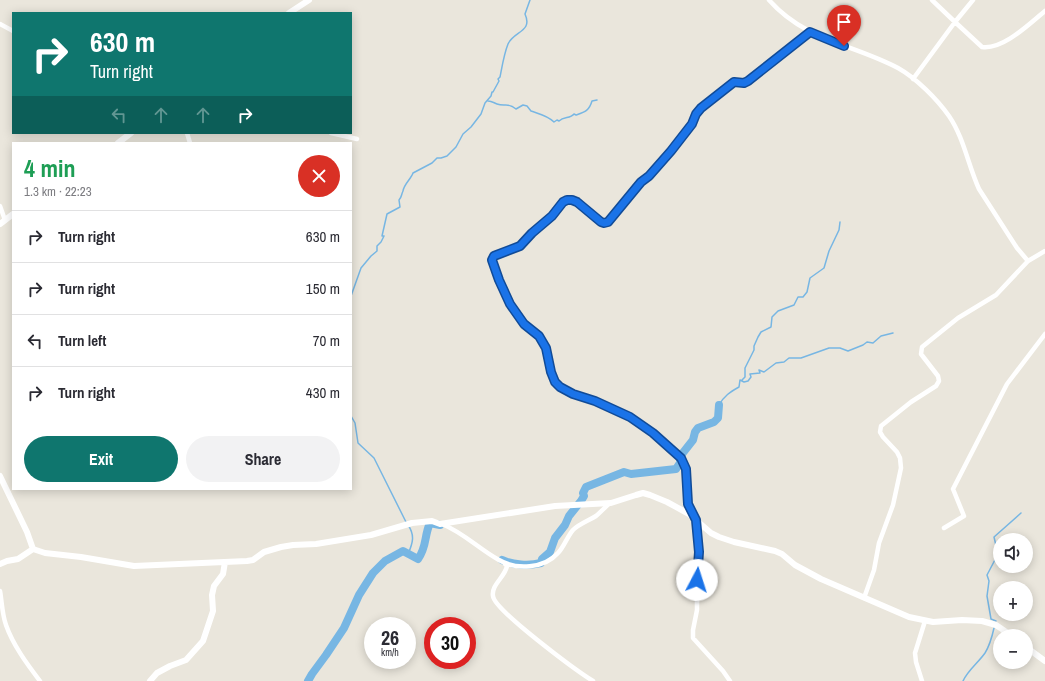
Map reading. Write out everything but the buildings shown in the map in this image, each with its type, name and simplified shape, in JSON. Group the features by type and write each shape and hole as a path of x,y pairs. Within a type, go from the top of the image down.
{"street":[{"path":"291,12 309,0"},
{"path":"769,0 791,20 810,32 888,63 904,72 941,106 954,125 962,142 979,189 1017,248 1028,261"},
{"path":"932,0 982,47 988,48 1004,42 1045,11"},
{"path":"913,79 973,0"},
{"path":"0,24 12,30"},
{"path":"730,681 722,669 693,638 697,610 697,572 699,552 696,520 688,504 686,469 681,458 653,433 630,417 602,404 566,391 555,382 551,372 546,348 539,336 524,324 510,304 492,260 494,256 520,246 532,233 552,216 563,202 567,200 577,202 601,222 608,222 641,182 649,176 671,151 692,124 696,114 701,108 734,82 744,83 748,81 810,32"},
{"path":"119,142 130,134"},
{"path":"335,134 357,139"},
{"path":"0,206 3,222 12,215"},
{"path":"864,598 874,570 879,543 893,505 901,468 900,458 897,452 880,432 881,426 911,402 936,386 939,381 938,376 921,354 922,347 958,318 996,295 1028,261 1045,251"},
{"path":"944,528 964,516 953,489 1007,384 1045,334"},
{"path":"0,476 27,532 33,549"},
{"path":"440,524 555,506 611,503 643,493 650,494 679,508 711,533 719,537 782,554 795,565 822,579 909,617 933,622 962,620 982,621 996,625 1002,629"},
{"path":"33,549 45,553 81,557 134,566 247,561 253,560 264,552 281,547 316,544 364,536 412,523 432,522 461,533 505,564 526,566 538,565 547,562 559,552 573,530 600,513 611,503"},
{"path":"0,564 3,561 18,559 33,549"},
{"path":"150,681 156,673 186,660 203,641 213,611 212,595 214,586 223,574 225,562"},
{"path":"505,564 506,569 502,578 497,582 492,593 495,604 540,642 593,681"},
{"path":"0,591 6,625 26,661 40,681"},
{"path":"922,681 916,662 916,653 925,621"},
{"path":"1033,652 1045,661"}],"waterway":[{"path":"352,293 361,268 377,251 377,246 384,236 382,236 387,214 400,207 399,200 413,173 432,163 437,158 447,156 456,147 463,134 471,127 481,114 485,103 491,96 499,81 498,79 500,77 508,44 514,36 525,28 527,24 525,14 530,0"},
{"path":"488,101 500,105 509,105 516,109 523,105 527,106 531,111 546,116 554,122 574,114 576,115 584,112 590,107 592,101 597,100"},
{"path":"742,380 745,377 745,368 761,332 771,327 772,317 778,311 794,305 798,297 803,297 807,292 810,278 824,268 829,251 839,230 840,222"},
{"path":"719,405 728,394 739,387 740,380 744,382 748,381 751,377 750,374 760,373 759,370 764,372 776,363 784,362 789,358 801,358 829,348 840,348 848,351 867,342 873,343 881,336 893,333"},
{"path":"502,560 521,564 541,563 542,559 550,552 555,538 565,525 569,516 584,496 583,493 586,487 624,472 631,474 676,469 680,463 680,457 693,440 695,432 698,428 714,422 718,418 719,405"},
{"path":"352,418 355,423 358,443 374,458 406,522"},
{"path":"993,620 991,619 987,596 989,581 987,575 998,554 994,537 1021,513"},
{"path":"308,681 344,628 359,595 373,573 385,561 403,551 418,559 423,550 430,523 440,525"},
{"path":"408,525 412,532 411,546 408,554"},
{"path":"963,681 985,653 991,641 994,628"}],"route":[{"path":"697,580 699,552 696,520 688,504 686,469 681,458 653,433 630,417 595,401 566,391 555,382 551,372 546,348 535,331 524,324 515,313 499,280 492,260 494,256 498,256 520,246 532,233 552,216 563,202 567,200 577,202 601,222 608,222 641,182 649,176 671,151 692,124 698,110 734,82 744,83 748,81 810,32 844,46"}]}
